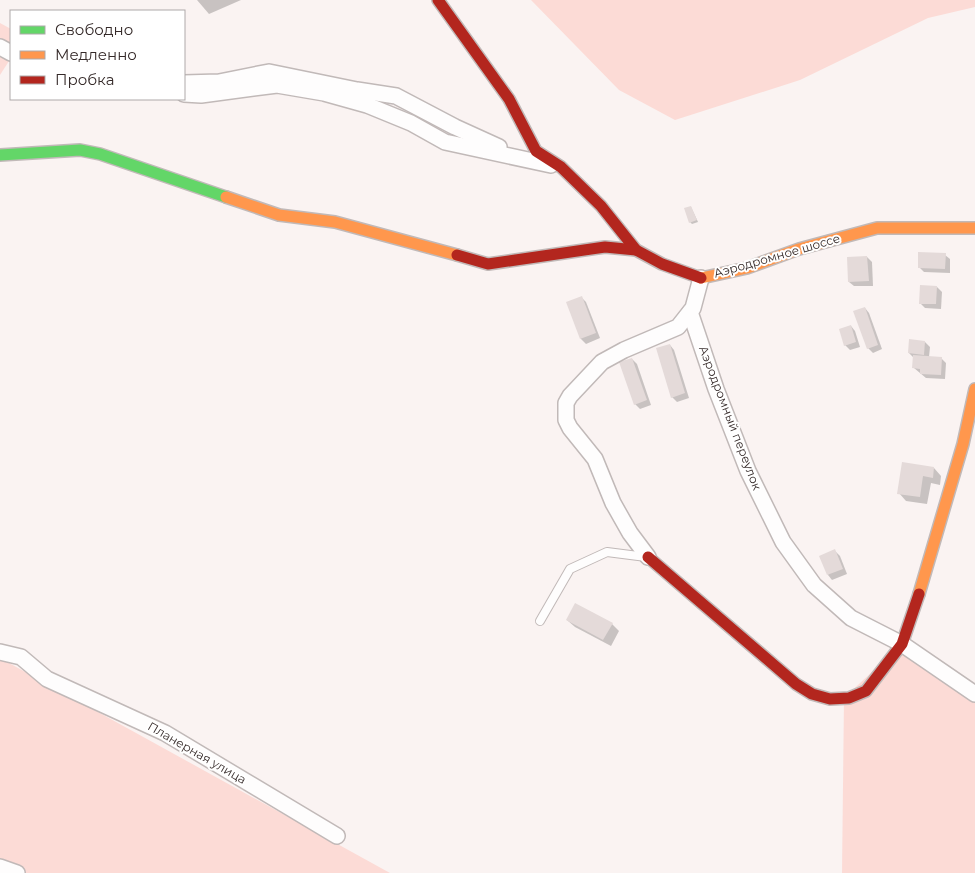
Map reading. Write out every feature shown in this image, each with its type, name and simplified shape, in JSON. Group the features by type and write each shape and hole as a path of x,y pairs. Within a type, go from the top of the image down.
{"street":[{"name":"Аэродромное шоссе","path":"438,0 509,99 536,151"},
{"name":"Аэродромное шоссе","path":"185,83 219,82 269,72 396,96 500,148 536,151 561,167 601,206 636,250 662,264 701,278 747,268 799,249 877,228 975,228"},
{"path":"185,94 201,95 277,85 324,93 367,105 411,123 445,142 561,167"},
{"path":"0,155 80,150 100,154 278,216 335,222 431,246 488,264 605,247 636,250"},
{"path":"701,278 693,308 678,327 624,350 602,362 570,396 566,403 566,420 570,428 595,459 613,503 630,533 648,557 796,684 812,694 830,699 844,698 866,691 902,644 928,567 963,444 975,389"},
{"name":"Аэродромный переулок","path":"690,312 716,389 748,470 783,542 814,585 851,618 902,644 975,694"},
{"name":"Планерная улица","path":"0,652 21,657 47,679 165,733 337,836"},
{"path":"0,867 17,873"}],"lane":[{"path":"540,621 570,569 607,552 648,557"}],"shaded area":[{"path":"531,0 975,0 975,7 928,18 800,80 675,120 619,90"},
{"path":"0,23 10,28 10,60 0,75"},
{"path":"902,644 975,694 975,873 842,873 844,698"},
{"path":"0,658 390,873 10,873 0,868"}],"building":[{"path":"691,206 697,220 689,223 684,208"},
{"path":"918,252 946,253 945,269 918,268"},
{"path":"867,256 869,281 848,282 847,257"},
{"path":"920,285 937,286 936,304 919,304"},
{"path":"582,296 596,333 580,339 566,302"},
{"path":"865,307 878,345 867,349 853,311"},
{"path":"851,325 856,342 844,346 839,329"},
{"path":"909,339 925,341 924,355 908,353"},
{"path":"670,344 685,393 671,398 656,348"},
{"path":"913,355 942,357 941,375 920,374 920,369 912,368"},
{"path":"632,358 647,400 634,405 619,362"},
{"path":"902,462 934,467 933,478 923,476 920,497 897,494"},
{"path":"835,549 843,569 827,575 819,556"},
{"path":"575,603 613,623 603,640 566,620"}],"traffic: fast":[{"path":"0,155 80,150 100,154 226,197"}],"traffic: slow":[{"path":"226,197 279,215 335,222 457,255"},
{"path":"701,278 747,268 799,249 877,228 975,228"},
{"path":"919,594 963,444 975,389"}],"traffic: jam":[{"path":"438,0 509,99 536,151 561,167 601,206 636,250 662,264 701,278"},
{"path":"457,255 488,264 605,247 636,250"},
{"path":"648,557 796,684 812,694 830,699 849,698 866,691 902,644 919,594"}]}
